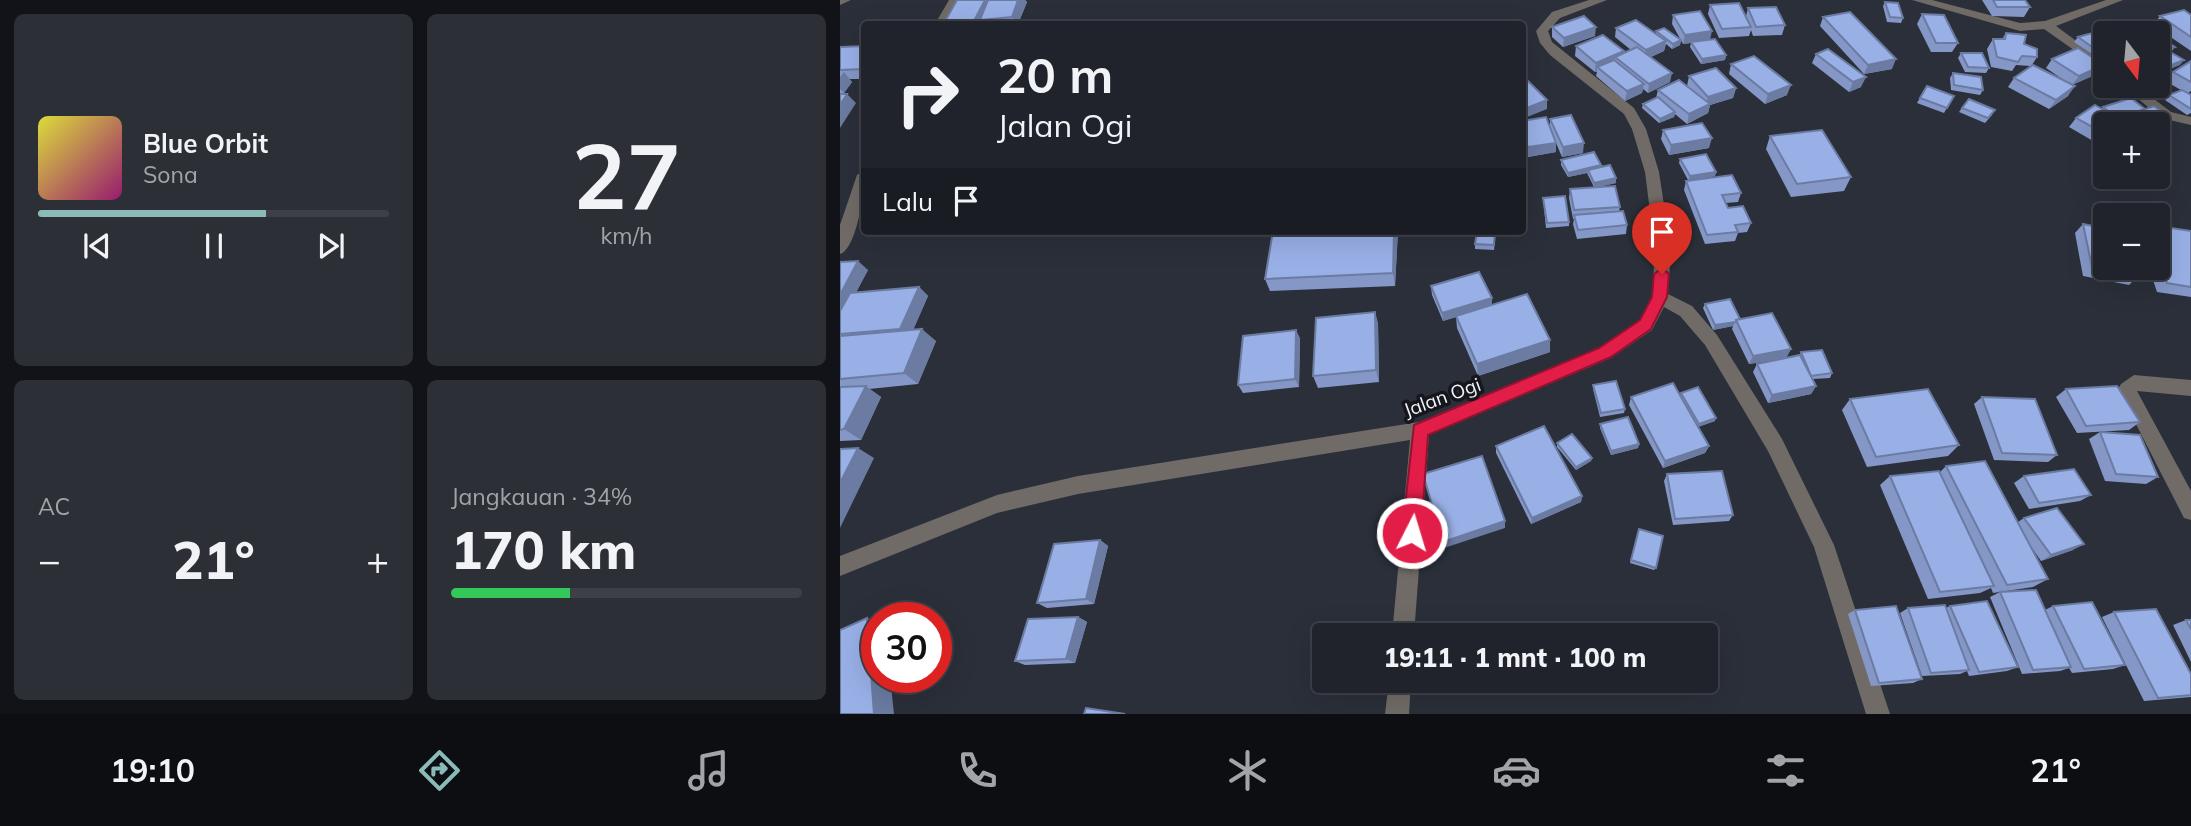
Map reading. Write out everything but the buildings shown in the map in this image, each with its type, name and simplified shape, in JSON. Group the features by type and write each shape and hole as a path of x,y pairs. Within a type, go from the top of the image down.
{"street":[{"path":"840,1 845,0"},
{"path":"943,21 955,0"},
{"name":"Jalan Ogi","path":"840,566 997,504 1078,485 1420,430 1605,353 1646,325 1660,297 1664,251 1653,172 1639,129 1629,111 1554,52 1546,43 1542,31 1556,15 1601,0"},
{"path":"1918,0 2020,27 2047,24 2116,0"},
{"path":"1976,0 1985,19"},
{"path":"2047,24 2093,59"},
{"path":"2144,98 2166,115 2191,121"},
{"path":"840,248 861,184"},
{"path":"1660,297 1686,311 1711,340 1775,445 1824,545 1878,714"},
{"path":"2191,388 2134,383 2127,389 2191,511"},
{"path":"1405,623 1420,430"},
{"path":"1397,714 1399,693"}],"route":[{"path":"1412,533 1420,430 1605,353 1646,325 1660,297 1662,274"}]}
